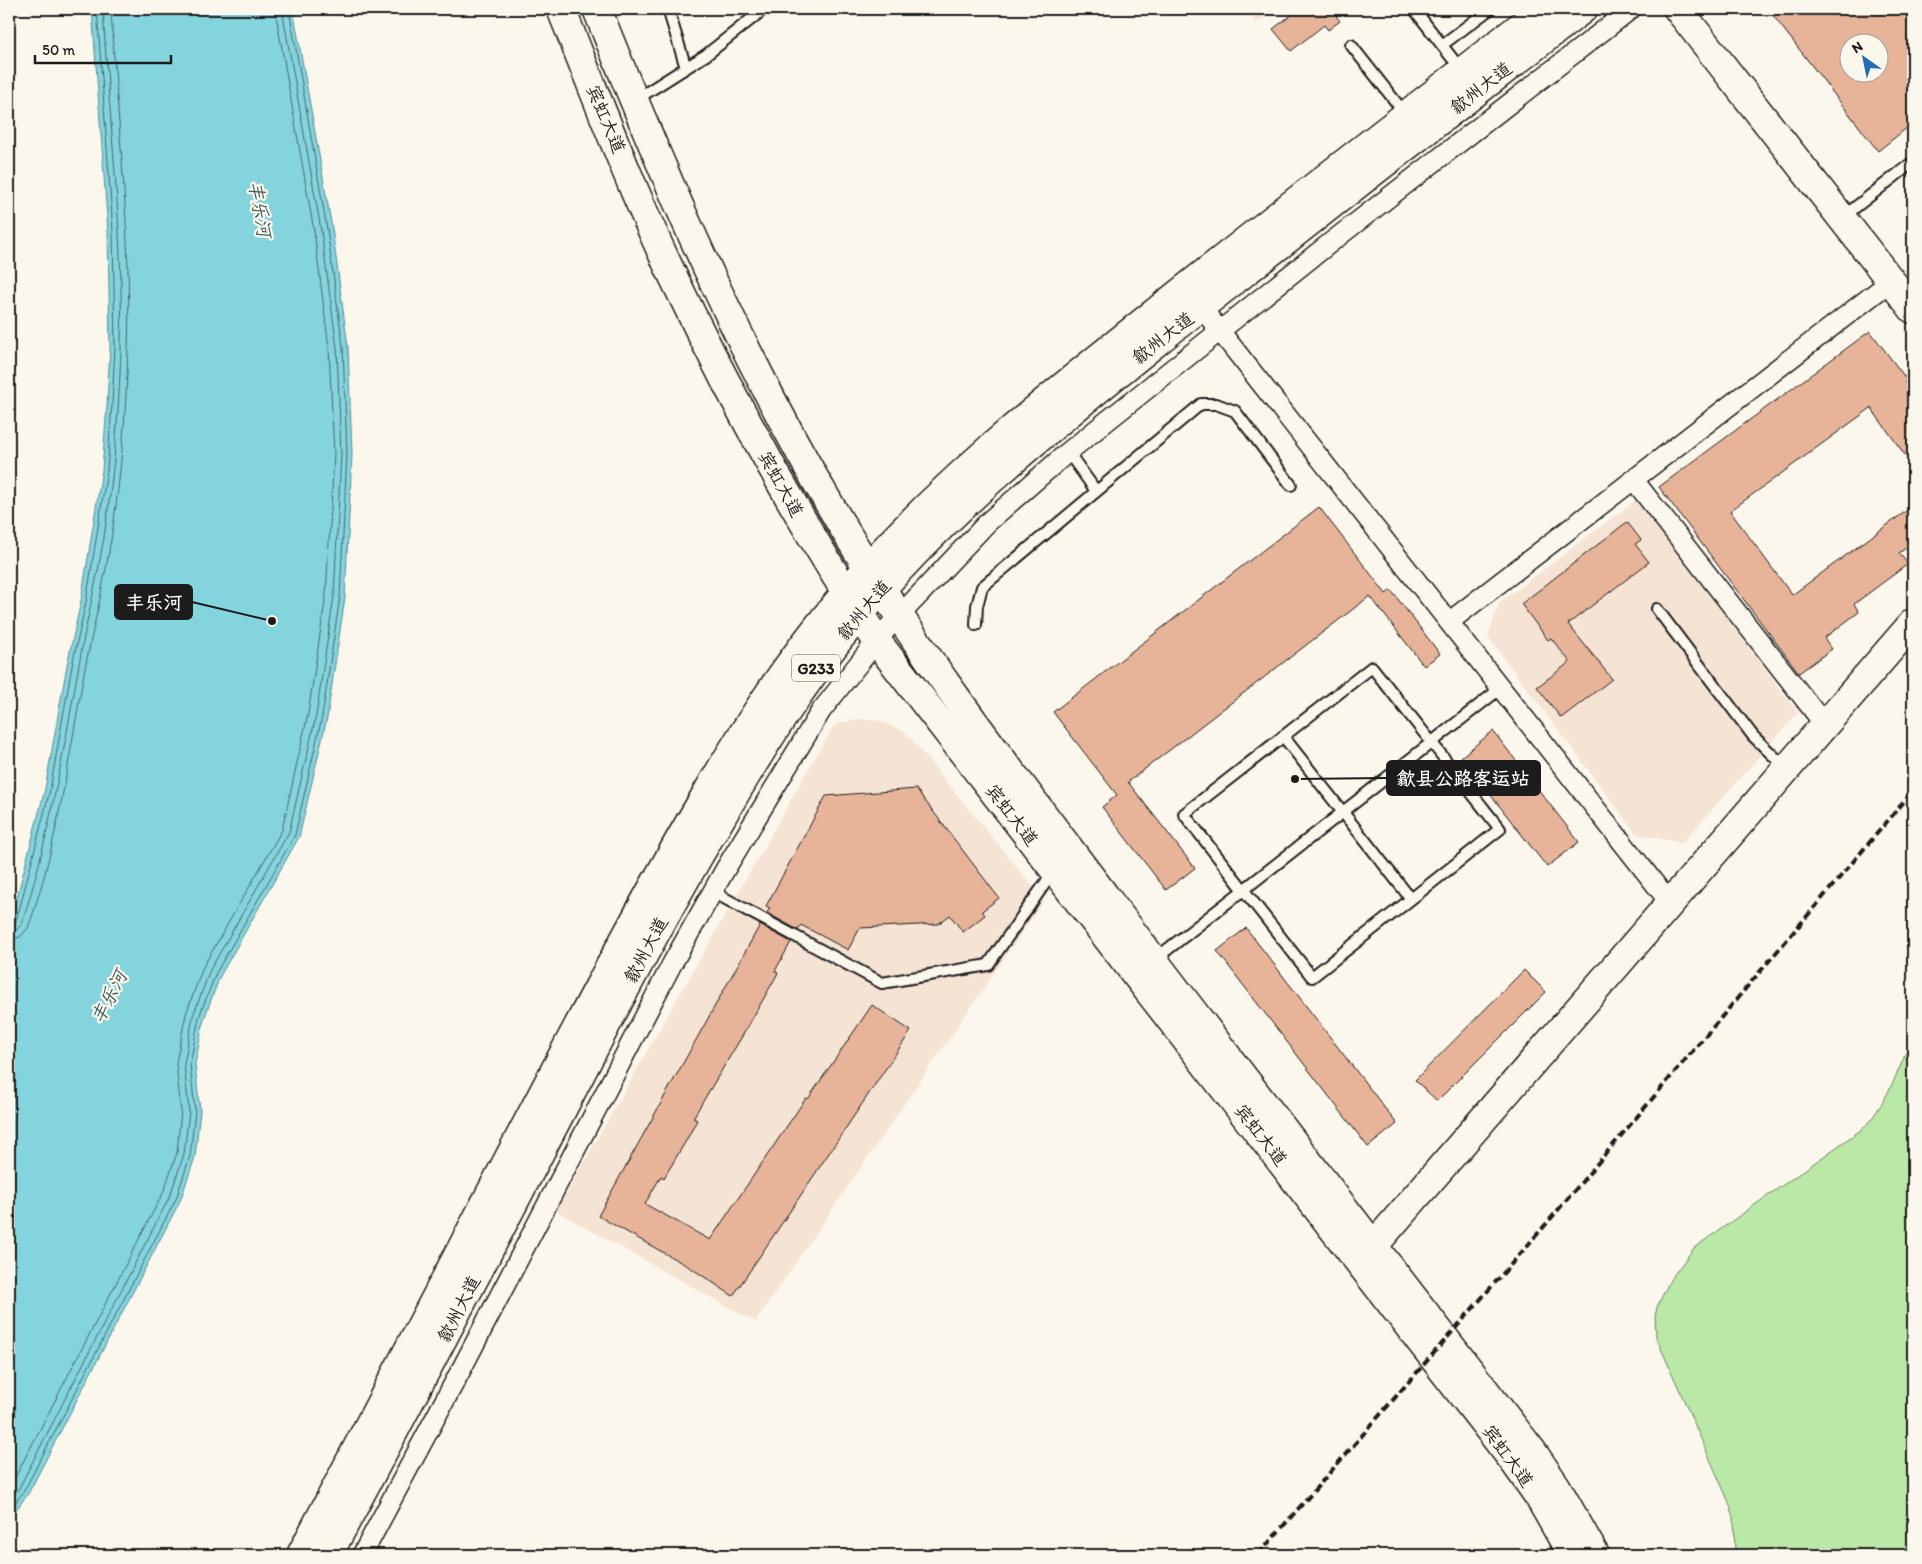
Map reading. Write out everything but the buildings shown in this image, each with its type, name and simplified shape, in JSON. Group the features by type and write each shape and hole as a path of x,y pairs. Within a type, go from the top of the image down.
{"main road":[{"name":"宾虹大道","path":"561,9 650,224 702,335 765,456 852,604 876,641 1055,869 1366,1254 1532,1451 1556,1486 1596,1555"},
{"name":"宾虹大道","path":"597,9 680,211 731,320 794,441 875,578 952,694 1153,960 1366,1254 1539,1498 1572,1555"},
{"name":"歙州大道","path":"301,1555 413,1345 625,936 678,841 776,680 852,604 875,578 950,483 1026,415 1542,9"},
{"name":"歙州大道","path":"875,578 928,539 1007,464 1201,307 1583,9"},
{"path":"1678,9 1913,309"},
{"name":"歙州大道","path":"328,1555 435,1356 642,957 695,862 852,604"},
{"path":"1366,1254 1913,623"}],"street":[{"path":"362,1555 462,1370 673,962 821,711 876,641 988,522 1068,452 1220,330 1631,9"},
{"path":"1449,622 1891,281"},
{"path":"1201,307 1670,903"},
{"path":"1633,479 1824,724"}],"lane":[{"path":"668,9 686,68"},
{"path":"634,101 706,55 764,9"},
{"path":"1414,9 1462,72"},
{"path":"1442,44 1490,9"},
{"path":"1351,45 1406,115"},
{"path":"1842,218 1913,162"},
{"path":"976,625 976,606 982,587 1201,404 1208,403 1226,406 1235,411 1291,485"},
{"path":"1068,452 1096,491"},
{"path":"1656,608 1753,736 1786,768"},
{"path":"1372,667 1500,830 1312,977 1184,814 1283,736 1372,667"},
{"path":"1153,960 1501,688"},
{"path":"1283,736 1411,899"},
{"path":"713,892 882,983 988,966 1055,869"}],"shaded area":[{"path":"1245,9 1276,9 1256,23"},
{"path":"1638,499 1798,713 1682,843 1637,834 1488,637 1499,603"},
{"path":"856,719 878,720 905,732 1044,900 755,1322 556,1211 834,725"}],"green space":[{"path":"1913,1035 1913,1555 1735,1555 1734,1518 1728,1500 1656,1337 1655,1317 1657,1307 1670,1280 1694,1248 1865,1127 1887,1094"}],"water":[{"path":"92,9 293,9 332,228 348,347 352,454 345,597 327,718 299,837 220,976 204,1019 195,1064 200,1111 195,1157 180,1201 28,1494 9,1519 9,928 45,789 67,665 81,601 102,470 107,405 110,347 108,232"}],"railway":[{"path":"1258,1555 1547,1223 1913,791"}],"place":[{"name":"丰乐河","path":"272,621"},
{"name":"歙县公路客运站","path":"1295,779"}]}
